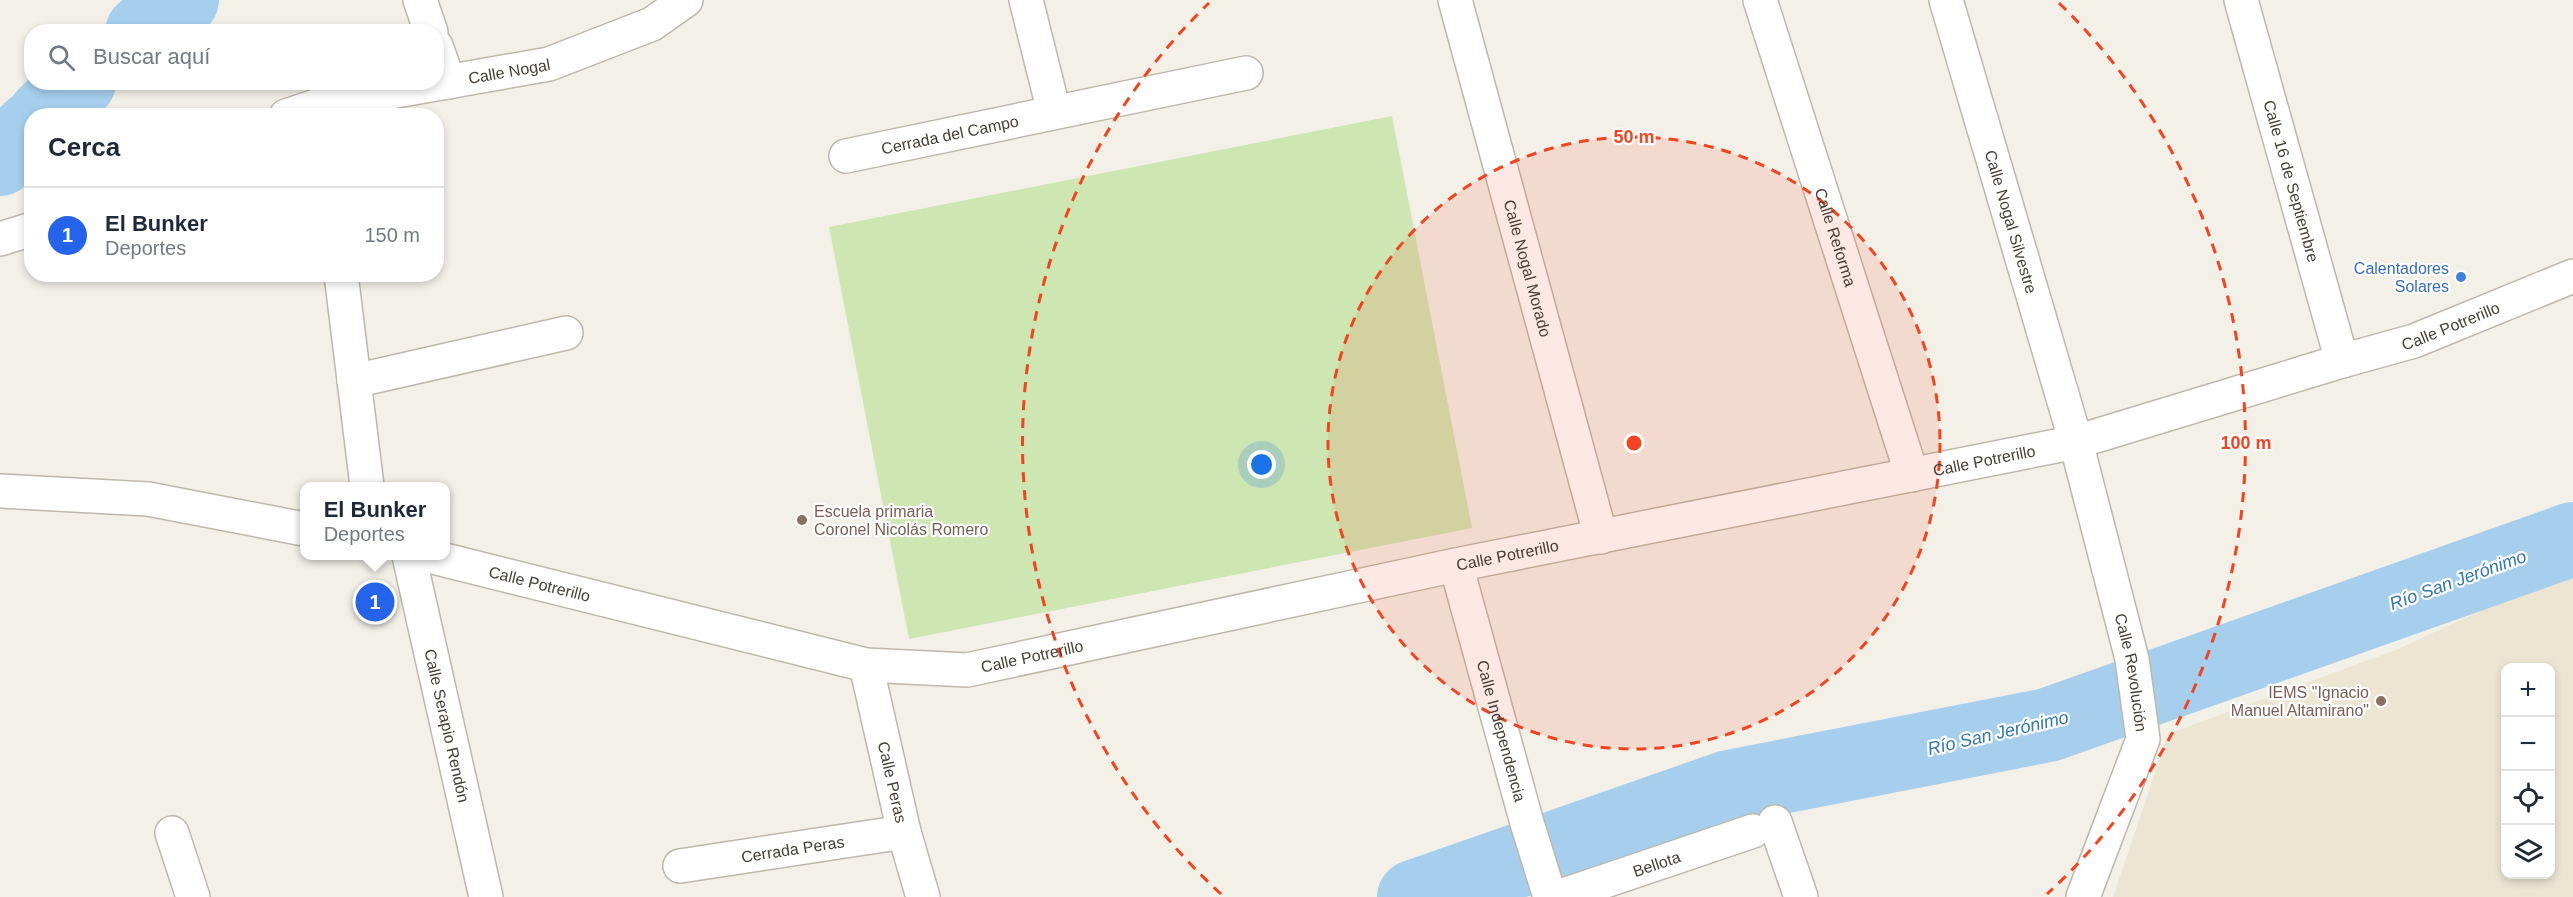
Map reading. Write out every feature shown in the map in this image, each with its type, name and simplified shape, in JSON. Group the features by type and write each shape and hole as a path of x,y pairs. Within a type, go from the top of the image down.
{"street":[{"path":"420,0 429,24"},
{"name":"Calle Nogal","path":"444,54 549,64 652,24 686,0"},
{"path":"1026,0 1054,112"},
{"name":"Calle Nogal Morado","path":"1455,0 1601,537"},
{"name":"Calle Reforma","path":"1760,0 1912,475"},
{"name":"Calle Nogal Silvestre","path":"1946,0 2076,442"},
{"name":"Calle 16 de Septiembre","path":"2241,0 2342,361"},
{"name":"Cerrada del Campo","path":"846,156 1246,73"},
{"name":"Calle Nogal","path":"326,108 363,90"},
{"path":"0,239 24,232"},
{"name":"Calle Potrerillo","path":"449,560 866,665 968,670 1456,565 2076,442 2414,341 2573,276"},
{"path":"342,282 367,482"},
{"path":"354,381 567,333"},
{"name":"Calle Revolución","path":"2076,442 2132,659 2143,739 2083,897"},
{"path":"0,491 148,499 300,528"},
{"name":"Calle Serapio Rendón","path":"410,560 486,897"},
{"name":"Calle Independencia","path":"1456,565 1527,823 1552,894"},
{"name":"Calle Peras","path":"866,665 904,832 923,897"},
{"name":"Bellota","path":"1552,894 1764,826 1801,897"},
{"name":"Cerrada Peras","path":"680,866 904,832"},
{"path":"172,833 193,897"}],"shaded area":[{"name":"IEMS \"Ignacio Manuel Altamirano\"","path":"2573,568 2573,897 2113,897 2168,734 2398,649"}],"green space":[{"path":"1392,116 1472,528 909,639 829,227"}],"waterway":[{"path":"152,24 182,0"},
{"path":"52,108 71,90"},
{"path":"0,159 24,136"},
{"name":"Río San Jerónimo","path":"1414,897 1729,787 2048,725 2573,539"}],"place":[{"name":"Calentadores Solares","path":"2461,277"},
{"name":"Escuela primaria Coronel Nicolás Romero","path":"802,520"},
{"name":"El Bunker","path":"375,602"},
{"name":"IEMS \"Ignacio Manuel Altamirano\"","path":"2381,701"}]}
